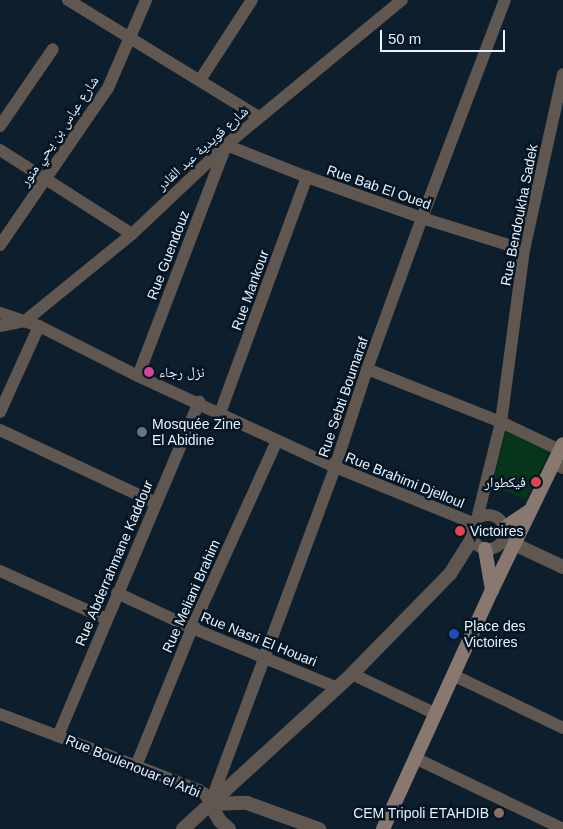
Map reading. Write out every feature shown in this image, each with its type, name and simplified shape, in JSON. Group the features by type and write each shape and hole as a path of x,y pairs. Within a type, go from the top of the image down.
{"main road":[{"path":"383,829 530,510 558,466 562,447"},
{"path":"504,528 530,510"},
{"path":"485,549 492,590"}],"street":[{"path":"68,0 259,117"},
{"name":"شارع عباس بن يحي منور","path":"0,245 108,88 146,0"},
{"path":"200,80 252,0"},
{"name":"Rue Sebti Boumaraf","path":"210,804 335,467 367,369 422,218 505,0"},
{"name":"شارع قويدية عبد القادر","path":"25,321 132,234 226,145 396,2"},
{"path":"0,126 53,49"},
{"name":"Rue Bendoukha Sadek","path":"475,521 501,422 524,250 563,74"},
{"name":"Rue Bab El Oued","path":"226,145 307,178 422,218 524,250"},
{"name":"Rue Guendouz","path":"138,376 226,145"},
{"path":"0,150 132,234"},
{"name":"Rue Mankour","path":"220,413 307,178"},
{"name":"Rue Brahimi Djelloul","path":"0,313 39,326 138,376 199,402 277,441 335,467 475,521"},
{"path":"0,326 25,321"},
{"path":"0,412 39,326"},
{"path":"367,369 562,447"},
{"name":"Rue Abderrahmane Kaddour","path":"58,736 199,402"},
{"path":"0,430 156,503"},
{"name":"Rue Meliani Brahim","path":"136,766 192,628 277,441"},
{"path":"487,515 493,516 502,523 504,528 505,534 500,544 491,549 485,549 475,544 472,539 471,528 475,521 487,515"},
{"path":"183,829 335,687 352,674 450,574 472,539"},
{"path":"514,544 563,567"},
{"path":"0,571 107,618"},
{"name":"Rue Nasri El Houari","path":"117,593 192,628 264,656 335,687"},
{"path":"352,674 436,714"},
{"path":"453,675 563,728"},
{"name":"Rue Boulenouar el Arbi","path":"0,714 199,790 205,794 210,804 246,803 319,829"},
{"path":"416,758 563,829"},
{"path":"210,804 220,821 229,829"}],"green space":[{"path":"506,432 550,451 526,500 492,485"}],"place":[{"name":"نزل رجاء","path":"149,372"},
{"name":"Mosquée Zine El Abidine","path":"142,432"},
{"name":"فيكطوار","path":"536,482"},
{"name":"Victoires","path":"460,531"},
{"name":"Place des Victoires","path":"454,634"},
{"name":"CEM Tripoli ETAHDIB","path":"499,813"}]}
